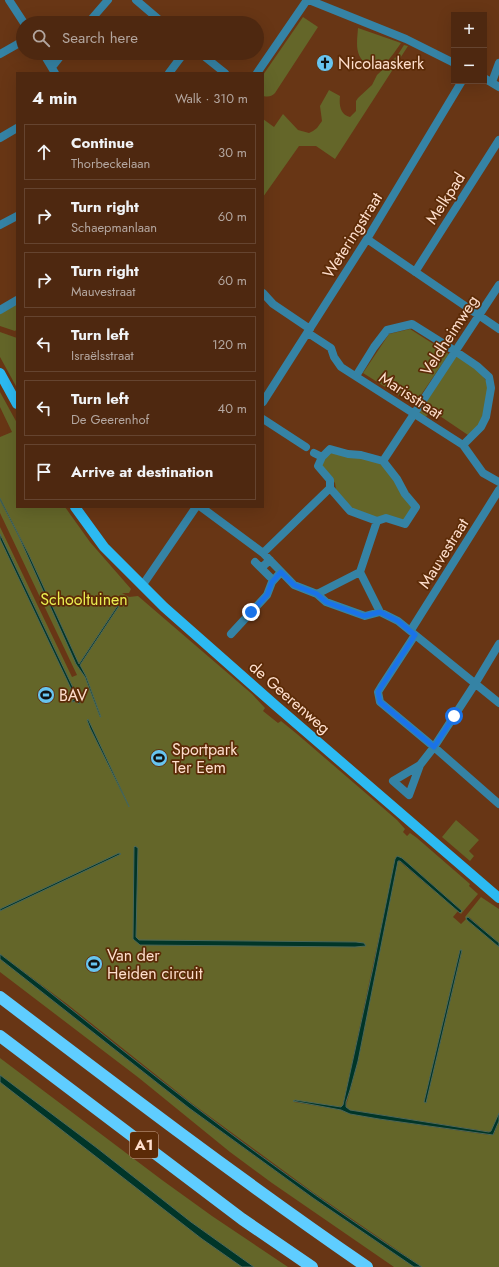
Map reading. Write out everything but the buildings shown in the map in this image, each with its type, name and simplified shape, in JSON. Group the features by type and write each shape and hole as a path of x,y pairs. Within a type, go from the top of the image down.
{"highway":[{"name":"A1","path":"0,997 225,1166 309,1227 368,1267"},
{"name":"A1","path":"0,1036 236,1214 312,1267"}],"main road":[{"path":"0,373 16,402"},
{"name":"de Geerenweg","path":"76,508 104,547 142,586 275,705 335,755 499,898"}],"street":[{"path":"9,0 19,16"},
{"path":"94,16 108,0"},
{"path":"136,0 155,16"},
{"path":"258,72 308,0 406,39 451,62"},
{"path":"0,54 16,45"},
{"path":"48,60 54,70 59,60"},
{"path":"169,72 178,60"},
{"path":"209,60 224,72"},
{"path":"492,82 499,63"},
{"name":"Weteringstraat","path":"264,400 367,239 460,84"},
{"path":"0,138 16,129"},
{"name":"Melkpad","path":"415,272 499,140"},
{"path":"0,225 16,217"},
{"path":"367,239 499,329"},
{"name":"Veldheimweg","path":"383,461 499,285"},
{"name":"Marisstraat","path":"264,294 273,304 331,348 334,357 341,367 463,445 483,473 499,482"},
{"path":"0,310 16,301"},
{"path":"356,376 374,347 387,330 412,324 455,351 477,366 489,377 491,388 486,417 481,427 463,445"},
{"path":"264,420 306,447"},
{"path":"330,448 348,454 362,455 383,461 397,479 405,494 416,507 405,524 386,518 378,521 350,510 330,488 330,480 318,466 318,455 330,448"},
{"path":"263,553 330,488"},
{"name":"Mauvestraat","path":"434,747 380,702 378,692 499,490"},
{"path":"142,586 195,508"},
{"path":"203,508 263,553 294,585 317,594 326,602 364,616 380,612"},
{"path":"317,594 360,572 378,521"},
{"path":"270,560 258,565 270,577"},
{"path":"232,634 267,595 272,582 281,572"},
{"path":"360,572 380,612 398,621 413,632 499,703"},
{"path":"420,765 434,747 499,644"},
{"path":"434,747 499,804"}],"green space":[{"path":"303,17 318,27 275,93 266,97 264,96 264,74"},
{"path":"358,28 401,43 386,63 378,68 372,67 360,58 358,53"},
{"path":"404,45 408,46 335,159 316,146 299,146 264,196 264,120 274,127 283,114 298,130 309,133 317,128 322,121 320,106 329,90 340,96 342,112 350,117 356,111 356,101 358,98 372,85 377,75 397,56"},
{"path":"16,305 15,331 0,326 0,314"},
{"path":"410,329 449,354 414,405 363,373 389,334"},
{"path":"0,332 16,338 16,386 0,357"},
{"path":"459,356 476,370 487,383 485,409 481,420 477,427 468,435 431,410 426,417 420,414 419,411 454,357"},
{"name":"Sportpark Ter Eem","path":"0,392 16,421 16,508 66,508 90,542 131,589 129,593 122,593 129,597 138,596 252,694 265,708 263,711 278,723 281,721 297,734 397,820 405,829 403,832 407,836 410,833 417,838 470,884 469,886 478,894 461,914 460,909 402,858 396,857 343,1105 341,1107 295,1100 294,1102 341,1110 350,1114 379,1119 489,1135 494,1134 499,1121 499,1267 422,1267 314,1193 190,1102 67,1004 0,954 0,536 69,678 0,534 0,527 72,677 77,675 0,513 0,500 19,537 78,667 82,672 83,671 80,665 123,600 120,602 79,664 29,555 0,498 0,437 12,432 0,407"},
{"path":"330,452 369,459 383,466 412,506 406,518 395,521 387,520 363,513 350,507 336,490 335,483 322,467 322,463"},
{"path":"456,820 479,840 469,851 474,856 470,861 442,837"},
{"path":"399,861 458,911 453,917 461,924 481,897 499,909 499,943 469,917 467,920 499,947 499,1113 491,1132 350,1110 346,1106 358,1061 397,863","holes":["460,950 462,951 426,1103 424,1102"]},
{"path":"0,959 189,1108 313,1198 414,1267 394,1267 272,1183 230,1152 139,1078 0,972"},
{"path":"0,1058 162,1180 212,1216 288,1267 254,1267 191,1222 97,1148 2,1077 0,1075"},
{"path":"0,1082 202,1239 242,1267 0,1267"}],"shaded area":[{"path":"0,498 29,555 79,664 120,602 123,600 80,665 86,676 101,717 85,677 76,664"},
{"path":"0,534 80,702 79,704 76,701 72,702 75,697 0,539"},
{"path":"88,719 129,806 129,807 90,728"},
{"path":"135,846 138,848 136,937 139,940 356,942 364,943 366,946 140,945 133,939"},
{"path":"119,853 121,854 0,911 0,909"},
{"path":"397,856 402,858 462,911 460,913 400,861 398,861 358,1061 346,1102 346,1107 350,1110 489,1132 491,1131 499,1113 499,1121 493,1135 379,1119 293,1101 295,1100 341,1107 343,1105 395,859"},
{"path":"468,917 499,943 499,947 467,920 466,918"},
{"path":"460,950 462,950 426,1103 424,1102"},
{"path":"0,954 223,1128 289,1176 422,1267 414,1267 313,1198 189,1108 0,959"},
{"path":"0,1075 97,1148 191,1222 254,1267 242,1267 202,1239 0,1082"}],"place":[{"name":"Nicolaaskerk","path":"325,63"},
{"name":"BAV","path":"46,695"},
{"name":"Sportpark Ter Eem","path":"159,758"},
{"name":"Van der Heiden circuit","path":"94,964"}],"route":[{"path":"251,612 267,595 272,582 281,572 294,585 317,594 326,602 364,616 380,612 398,621 411,630 415,635 378,692 380,702 434,747 454,716"}],"park label":[{"name":"Schooltuinen","path":"84,599"}]}
